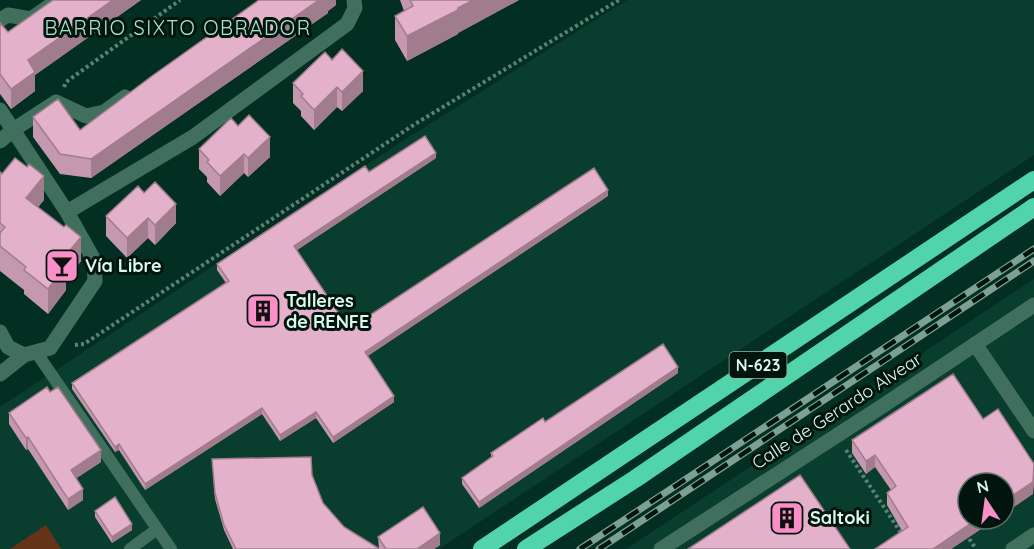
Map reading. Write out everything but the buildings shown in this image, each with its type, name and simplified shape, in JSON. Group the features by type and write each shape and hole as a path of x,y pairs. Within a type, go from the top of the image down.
{"highway":[{"name":"N-623","path":"482,549 1034,180"},
{"name":"N-623","path":"526,549 635,479 1034,207"}],"street":[{"path":"3,13 31,19 58,0"},
{"path":"67,212 193,137 347,24 355,8 354,0"},
{"path":"0,141 56,102 86,116 104,112 141,85"},
{"path":"0,110 67,212 94,260 95,281 37,352 0,374"},
{"name":"Calle de Gerardo Alvear","path":"661,549 1034,306"},
{"path":"0,332 8,347 37,352"},
{"path":"975,344 1034,431"},
{"path":"1013,549 1034,535"}],"lane":[{"path":"37,352 171,549"},
{"path":"130,549 157,529"}],"path":[{"path":"56,102 66,82 180,0"},
{"path":"37,352 84,344 415,124 619,0"},
{"path":"846,450 906,541"},
{"path":"965,532 976,549"}],"shaded area":[{"path":"627,0 1034,0 1034,155 439,549 0,549 0,407 398,144"},
{"path":"1034,279 1034,549 626,549"},
{"path":"46,525 61,549 10,549"}],"railway":[{"path":"580,549 1034,249"},
{"path":"599,549 1034,261"}],"place":[{"name":"Vía Libre","path":"62,266"},
{"name":"Talleres de RENFE","path":"263,311"},
{"name":"Saltoki","path":"787,518"}],"district":[{"name":"BARRIO SIXTO OBRADOR","path":"178,28"}]}
